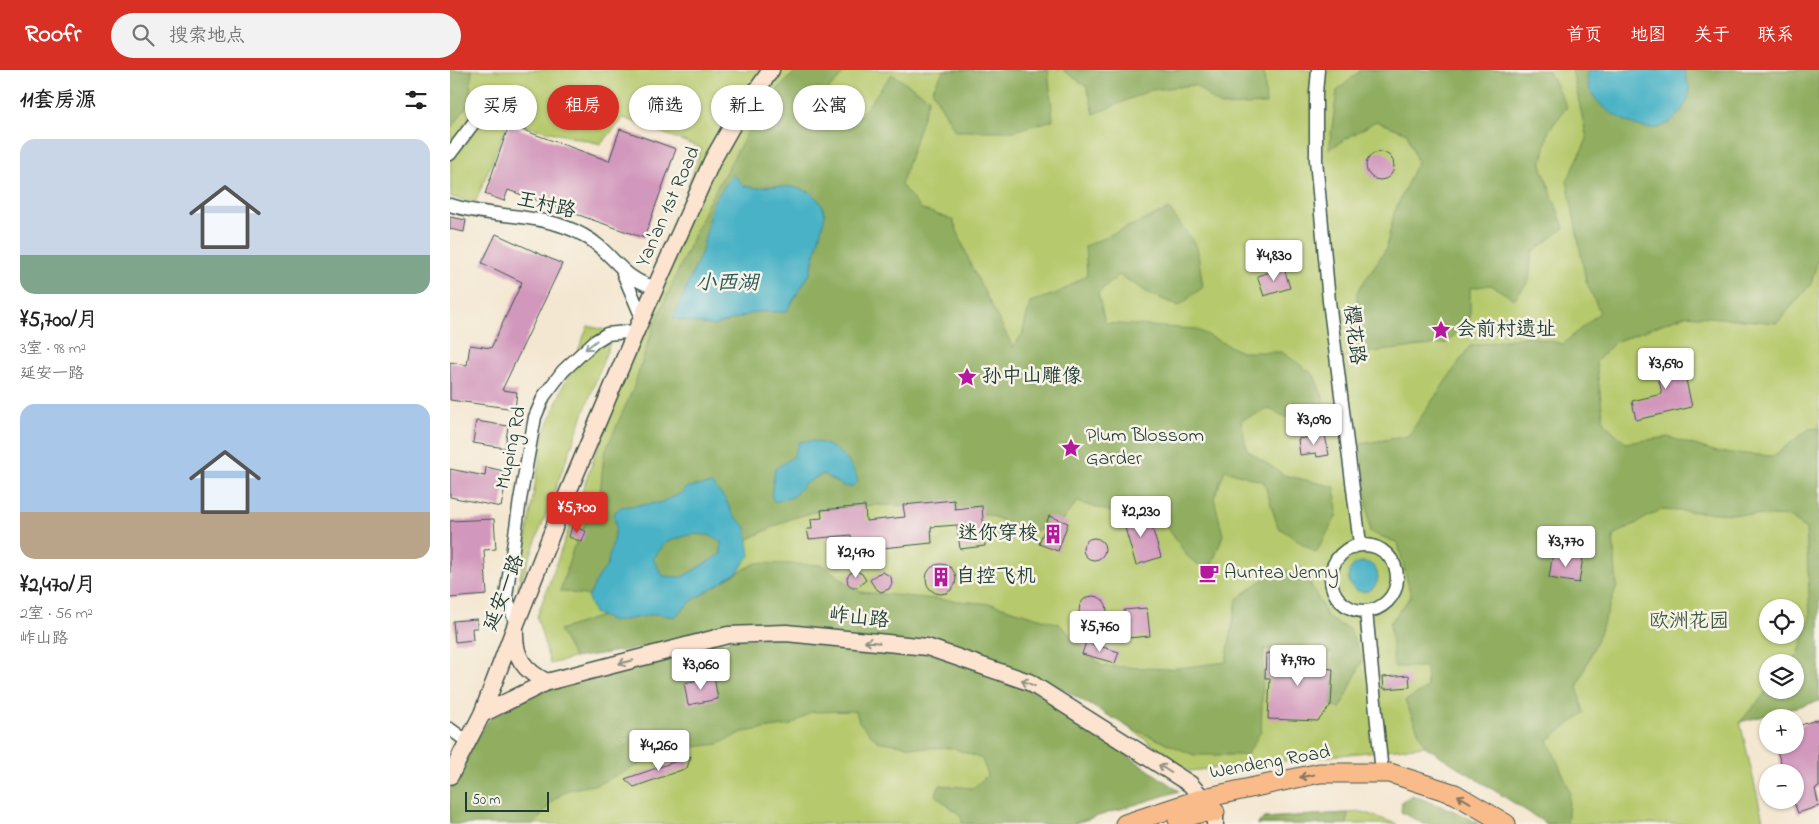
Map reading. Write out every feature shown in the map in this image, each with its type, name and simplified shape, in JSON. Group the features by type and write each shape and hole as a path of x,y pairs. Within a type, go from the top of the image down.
{"main road":[{"name":"Yan'an 1st Road","path":"656,287 721,144 771,70"},
{"name":"延安一路","path":"450,776 482,714 516,624 639,324 656,287"},
{"path":"516,624 514,645 521,662 534,676 546,682"},
{"name":"岞山路","path":"482,714 546,682 728,635 786,633 927,647 1029,682 1190,784 1206,814"},
{"name":"Wendeng Road","path":"1125,824 1206,814 1320,773 1390,773 1455,794 1506,824"},
{"path":"1165,824 1206,814"}],"street":[{"name":"樱花路","path":"1318,70 1316,160 1329,301 1360,544"},
{"path":"450,154 468,130"},
{"name":"王村路","path":"450,205 490,213 533,218 561,225 584,235 596,243 639,283 656,287"},
{"name":"王村路","path":"621,268 639,324"},
{"name":"Muping Rd","path":"516,624 506,596 520,500 535,417 544,396 563,371 594,342 607,334 639,324"},
{"path":"1360,544 1371,545 1389,555 1395,564 1397,574 1396,585 1386,603 1366,611 1355,610 1344,605 1336,597 1331,585 1331,569 1339,554 1349,547 1360,544"},
{"path":"1366,611 1382,773"},
{"path":"450,729 468,742"}],"green space":[{"name":"欧洲花园","path":"450,70 1819,70 1819,701 1789,709 1759,709 1759,717 1740,722 1764,824 1547,824 1425,746 1189,771 1032,658 772,608 550,664 537,617 644,319 701,148 655,130 701,130 701,85 629,85 629,120 624,118 619,124 619,85 547,85 547,130 613,130 601,144 537,129 537,85 465,85 465,130 505,130 475,203 451,197"},
{"path":"450,70 472,70 471,85 465,85 465,109 450,130"},
{"path":"797,70 847,70 833,85 793,85 793,130 865,130 865,109 892,74 929,98 901,185 921,209 953,220 972,268 1013,347 1022,335 1030,302 1058,293 1087,275 1085,246 1169,209 1197,247 1203,287 1179,306 1150,294 1119,275 1098,293 1105,323 1196,329 1241,352 1282,352 1314,375 1332,420 1300,424 1269,409 1241,420 1247,450 1284,475 1335,487 1337,515 1316,553 1278,527 1264,482 1225,470 1214,498 1223,535 1209,572 1188,557 1163,521 1119,514 1077,502 1057,527 1030,531 989,515 948,506 876,505 821,510 790,519 736,545 723,581 756,563 822,565 860,592 992,604 1059,624 1102,666 1169,669 1226,662 1237,599 1278,568 1307,577 1328,618 1350,630 1363,659 1340,709 1331,705 1333,653 1264,649 1261,731 1247,755 1194,755 1128,727 1063,689 983,666 927,647 728,635 574,658 559,630 638,604 560,591 573,549 600,494 604,454 633,389 653,328 707,205 749,130 783,130 782,85"},
{"path":"944,70 1048,70 1053,120 1013,131 955,131 932,90"},
{"path":"1063,70 1264,70 1266,104 1220,106 1195,85 1151,90 1094,114 1087,87"},
{"path":"1361,70 1548,70 1567,107 1549,130 1541,165 1564,228 1532,253 1529,281 1514,299 1491,285 1470,288 1470,319 1447,343 1357,354 1357,292 1386,249 1394,213 1417,162 1407,133 1376,121 1329,149 1337,91"},
{"path":"1572,70 1819,70 1819,255 1811,284 1777,323 1686,315 1615,342 1596,362 1604,423 1626,443 1668,437 1717,452 1773,456 1809,429 1819,428 1819,701 1789,709 1759,709 1759,717 1740,722 1760,699 1804,699 1804,654 1798,654 1802,644 1804,644 1804,638 1810,620 1806,529 1790,517 1660,510 1613,536 1617,586 1600,633 1577,687 1584,713 1548,740 1570,791 1567,824 1547,824 1425,746 1405,701 1427,688 1426,667 1394,667 1390,623 1411,596 1398,543 1370,532 1361,444 1408,436 1470,346 1528,336 1563,344 1600,312 1586,281 1567,181 1587,139"},
{"path":"588,326 614,332 518,589 543,436"},
{"path":"791,637 926,652 1026,685 1179,791 1072,824 963,824 960,815 935,795 940,785 973,788 988,775 982,759 953,748 920,748 877,741 859,722 856,711 811,712 791,725 743,732 718,744 670,750 598,784 568,790 553,800 535,824 450,824 450,790 474,742 490,718 551,685 730,640"},
{"path":"730,640 1179,791 1072,824 450,824 450,790"},
{"path":"1412,795 1462,814 1479,824 1424,824 1401,812 1402,801"},
{"path":"1363,812 1397,824 1257,824 1265,818"},
{"path":"1348,813 1347,824 1257,824 1265,818"}],"water":[{"path":"1589,70 1685,70 1690,91 1685,105 1668,123 1658,128 1647,128 1622,119 1599,103 1591,92 1587,81"},
{"name":"小西湖","path":"733,174 744,186 757,188 770,186 793,187 810,192 822,204 825,215 810,274 786,312 756,312 714,326 673,319 702,251 713,202"},
{"path":"816,441 828,445 840,453 853,469 858,481 852,487 843,486 823,474 804,484 793,497 774,502 771,495 775,469 793,457 799,442"},
{"path":"712,484 726,500 733,515 746,527 750,556 739,571 692,601 674,617 657,614 614,622 594,613 588,598 599,576 607,566 616,528 614,513 621,507 659,503 680,494 687,487","holes":["692,534 709,535 721,542 721,554 682,577 663,576 653,559 666,542"]},
{"path":"1363,562 1374,566 1378,577 1374,588 1363,592 1352,588 1348,577 1352,566"}],"building":[{"path":"620,129 676,149 644,238 508,190 504,201 485,194 507,130 523,130 609,161"},
{"path":"1380,152 1390,156 1394,166 1390,176 1380,180 1370,176 1366,166 1370,156"},
{"path":"450,217 466,220 464,232 450,229"},
{"path":"496,234 562,264 502,390 517,392 515,409 450,400 450,362 467,365 470,345 491,348 522,282 482,263"},
{"path":"1284,268 1290,288 1264,296 1257,276"},
{"path":"1680,353 1692,407 1636,420 1632,401 1662,394 1654,359"},
{"path":"476,421 508,426 505,448 473,443"},
{"path":"1325,435 1329,455 1317,457 1316,453 1300,455 1298,439"},
{"path":"486,467 508,472 501,507 450,497 450,469 485,476"},
{"path":"954,500 955,509 982,506 985,546 960,549 957,525 931,527 932,543 853,551 851,535 809,539 807,529 812,529 811,519 822,518 821,510 865,506 866,521 905,517 903,505"},
{"path":"1147,511 1161,557 1136,565 1122,518"},
{"name":"迷你穿梭","path":"1049,516 1068,523 1058,551 1039,544"},
{"path":"494,519 496,549 484,550 487,595 450,598 450,521"},
{"path":"572,526 586,531 582,542 569,537"},
{"path":"1094,538 1102,541 1105,549 1102,557 1094,560 1086,557 1083,549 1086,541"},
{"path":"1553,553 1583,557 1579,583 1549,578"},
{"name":"自控飞机","path":"941,564 952,568 956,579 952,590 941,594 930,590 926,579 930,568"},
{"path":"857,571 866,580 858,587 852,587 848,584 847,578 850,573"},
{"path":"883,572 891,577 892,583 889,589 881,592 875,588 870,580"},
{"path":"1093,596 1103,600 1107,610 1103,620 1093,624 1083,620 1079,610 1083,600"},
{"path":"1147,608 1150,636 1127,638 1124,610"},
{"path":"477,619 477,628 472,628 473,640 455,642 453,621"},
{"path":"1086,642 1119,652 1115,663 1082,654"},
{"path":"1266,653 1323,656 1322,668 1333,669 1331,705 1318,721 1268,719 1270,678 1265,678"},
{"path":"1409,675 1410,687 1384,689 1383,677"},
{"path":"714,677 718,699 688,705 684,683"},
{"path":"1819,719 1819,787 1815,789 1819,806 1798,813 1796,809 1804,809 1804,764 1781,764 1778,754 1804,754 1804,724"},
{"path":"691,756 687,768 634,787 625,779"}],"place":[{"name":"会前村遗址","path":"1441,330"},
{"name":"孙中山雕像","path":"967,377"},
{"name":"Plum Blossom Garder","path":"1071,448"},
{"name":"迷你穿梭","path":"1053,534"},
{"name":"Auntea Jenny","path":"1209,573"},
{"name":"自控飞机","path":"941,577"}]}
